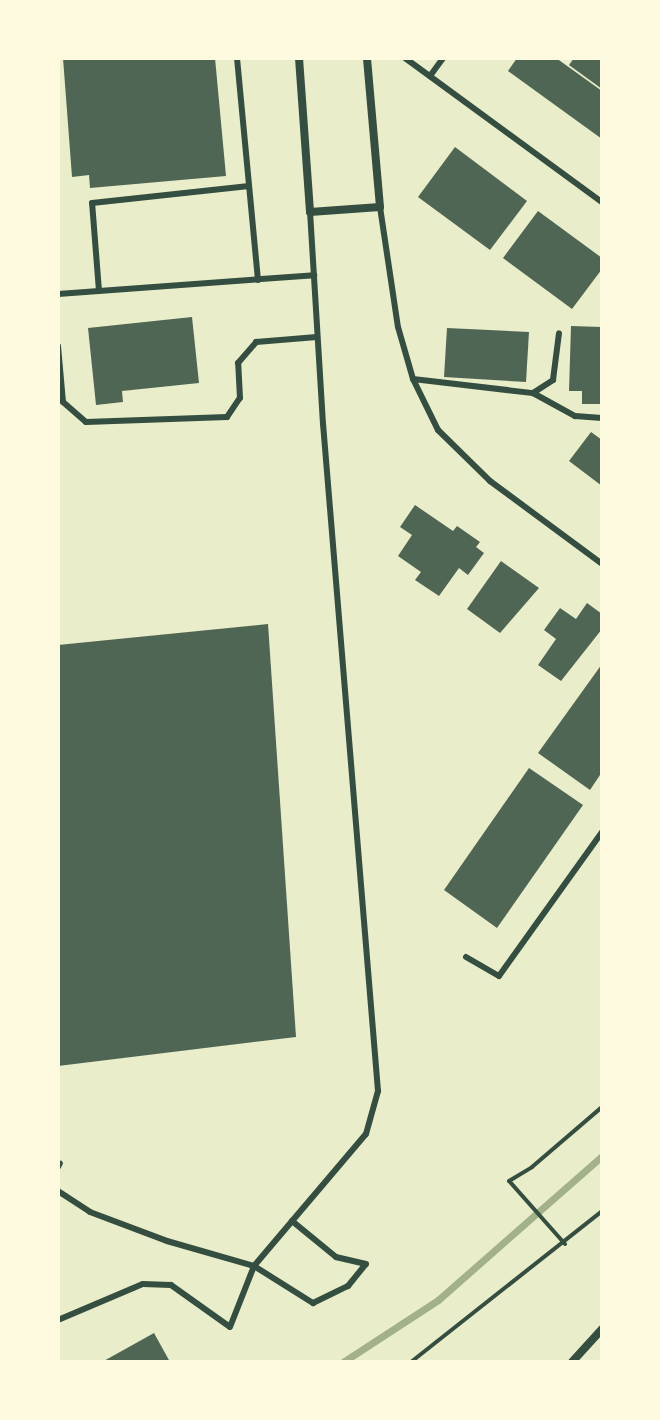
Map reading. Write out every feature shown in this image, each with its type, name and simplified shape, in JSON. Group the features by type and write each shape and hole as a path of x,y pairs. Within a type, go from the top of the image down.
{"street":[{"path":"299,58 310,212 380,207 367,58"},
{"path":"572,1362 602,1329"}],"lane":[{"path":"237,58 258,280"},
{"path":"405,58 602,202"},
{"path":"430,76 443,58"},
{"path":"99,291 92,203 249,186"},
{"path":"380,207 398,327 413,379 438,430 490,481 602,564"},
{"path":"58,1320 143,1284 171,1285 230,1327 254,1266 366,1134 378,1091 317,337 310,212"},
{"path":"58,294 314,275"},
{"path":"533,393 553,380 559,333"},
{"path":"58,346 63,402 86,422 212,418 227,417 240,398 238,363 256,342 317,337"},
{"path":"413,379 533,393 575,416 602,418"},
{"path":"466,957 499,976 602,832"},
{"path":"58,1191 90,1212 167,1241 254,1266 313,1303 348,1286 366,1264 336,1257 292,1221"}],"path":[{"path":"565,1244 509,1181 532,1167 602,1107"},
{"path":"411,1362 565,1244 602,1211"}],"building":[{"path":"63,58 215,58 226,176 90,188 89,175 72,177"},
{"path":"517,58 556,58 602,91 602,139 508,71"},
{"path":"574,58 602,58 602,89 569,65"},
{"path":"455,147 527,201 490,250 418,197"},
{"path":"538,211 602,258 602,269 572,309 503,258"},
{"path":"192,317 199,383 122,391 123,402 96,405 88,328"},
{"path":"571,326 602,327 602,404 582,404 582,391 569,391"},
{"path":"447,328 529,332 526,382 444,377"},
{"path":"591,432 602,440 602,486 569,461"},
{"path":"415,505 453,531 457,526 480,542 476,547 484,553 468,575 459,568 439,596 415,580 421,572 398,556 412,535 400,527"},
{"path":"501,561 539,588 500,633 467,609"},
{"path":"587,603 602,614 602,629 561,681 538,665 556,639 544,630 560,608 576,619"},
{"path":"268,624 296,1037 58,1066 58,645"},
{"path":"602,664 602,772 590,790 538,753"},
{"path":"529,768 583,805 497,928 444,890"},
{"path":"154,1333 170,1362 102,1362"}],"waterway":[{"path":"343,1362 438,1300 602,1156"}]}
